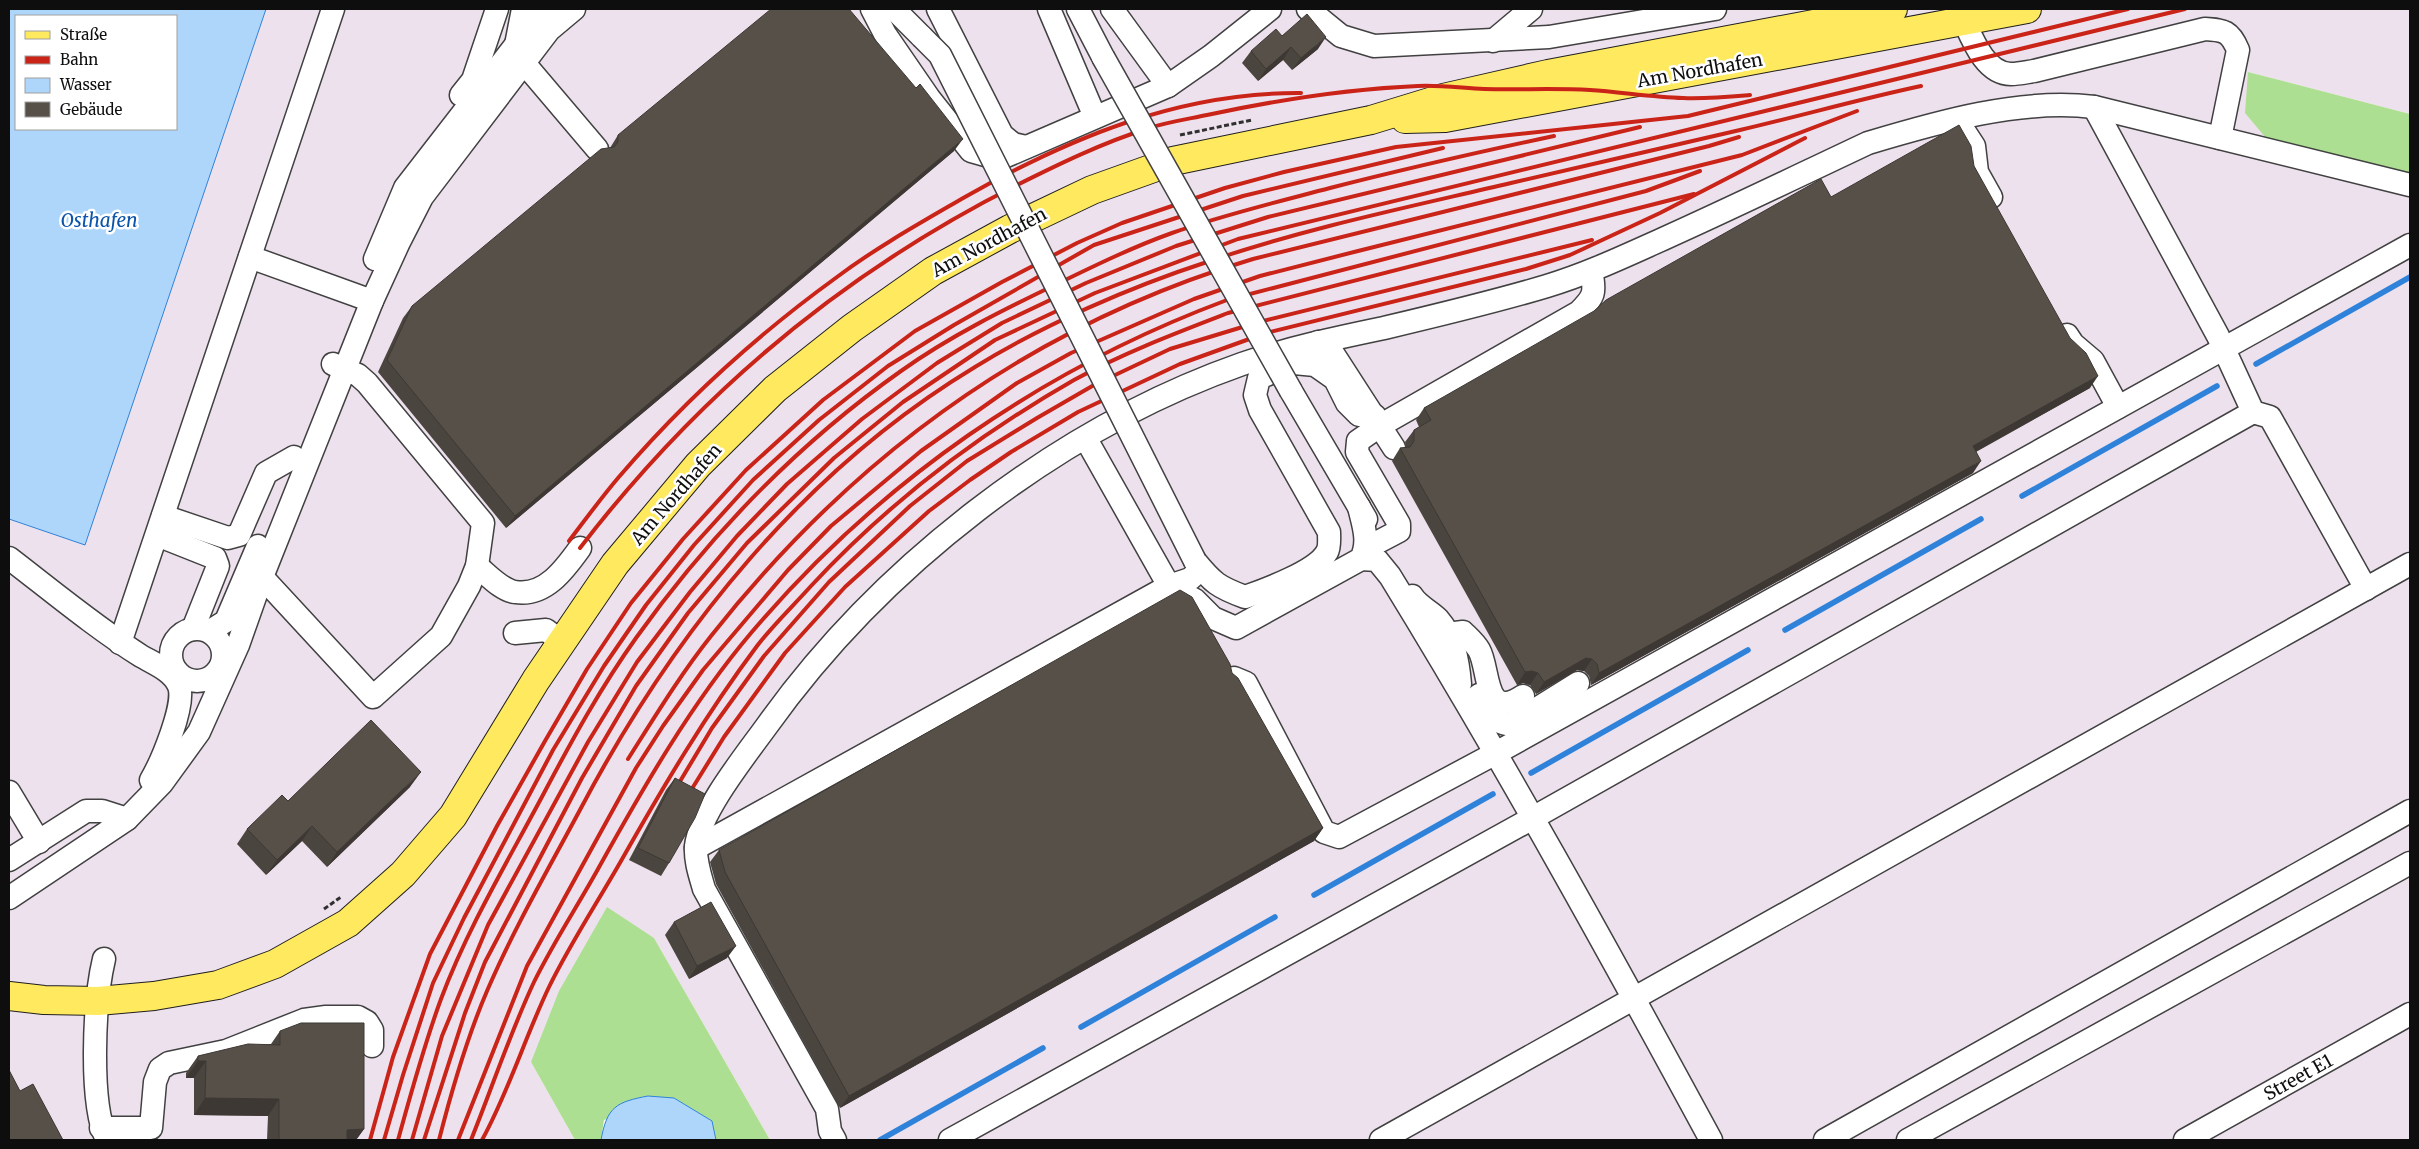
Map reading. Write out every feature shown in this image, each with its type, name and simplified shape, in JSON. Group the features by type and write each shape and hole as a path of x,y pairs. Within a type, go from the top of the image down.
{"main road":[{"name":"Am Nordhafen","path":"9,996 44,1000 98,1001 154,996 218,985 275,964 348,923 403,874 453,816 536,680 615,564 698,465 775,390 852,328 934,271 1010,229 1092,190 1173,160 1372,120 1443,98 1548,74 1893,9"},
{"name":"Am Nordhafen","path":"1372,120 1445,118 2027,9"}],"lane":[{"path":"120,643 334,9"},
{"path":"496,9 520,54 597,149"},
{"path":"171,761 199,732 220,686 366,298 405,188 424,143 473,80 496,9"},
{"path":"520,54 523,9"},
{"path":"366,298 422,197 520,54 534,24 551,9"},
{"path":"405,188 520,54 574,9"},
{"path":"872,9 885,34 929,98 971,151 999,159 1168,86 1211,56 1270,9"},
{"path":"894,9 940,55 1197,566 1204,585 1235,610 1268,611"},
{"path":"938,9 1002,135 1013,144 1026,147"},
{"path":"1049,9 1095,117"},
{"path":"1078,9 1103,57 1343,482 1416,602 1438,620 1489,715 1500,724 1511,725 1578,683"},
{"path":"1112,9 1168,86"},
{"path":"1308,9 1342,36 1374,46 1549,37 1715,9"},
{"path":"1493,41 1531,9"},
{"path":"1964,21 1983,57 1993,68 2010,75 2034,71 2205,29 2222,30 2233,38 2238,50 2220,138"},
{"path":"835,1140 830,1131 828,1109 704,889 697,864 696,848 700,827 744,757 774,716 846,628 910,566 978,509 1055,456 1156,400 1242,364 1318,342 1472,307 1591,271 1868,143 1983,114 2050,105 2094,107 2410,185"},
{"path":"2094,107 2224,348 2253,412"},
{"path":"1957,120 1974,146 1977,172 2001,215"},
{"path":"1234,678 1246,683 1324,832 1339,837 1496,753 2410,245"},
{"path":"250,257 366,298"},
{"path":"1197,566 1221,588 1245,597 1278,585 1317,563 1328,551 1329,532 1260,410 1255,395 1259,378 1294,364 1315,365 1335,378 1347,403 1359,415 1378,420 1578,312 1592,300 1594,286 1591,271"},
{"path":"2058,318 2073,344 2093,361 2118,407"},
{"path":"1382,328 1357,343 1352,353 1356,368 1373,393 1378,420 1368,447 1371,462 1406,519 1410,531 1403,543 1383,547"},
{"path":"1318,342 1332,352 1378,420 1394,448"},
{"path":"172,652 185,631 208,634 226,621 294,457 339,366"},
{"path":"259,585 373,697 440,636 469,586 477,566 483,523 367,383 339,366"},
{"path":"950,1140 1531,819 2253,412 2270,417 2366,589"},
{"path":"1086,439 1169,586 1194,600 1213,618 1236,628 1361,559 1366,550 1365,533 1359,507"},
{"path":"160,526 228,538 239,534 266,473 294,457"},
{"path":"9,898 127,819 162,783 206,678 223,661 208,634 218,566 215,558 160,526"},
{"path":"477,566 499,585 515,592 531,591 551,583 574,545"},
{"path":"9,558 120,643 174,676 180,689 180,702 171,761"},
{"path":"1361,559 1377,560 1390,576 1462,693 1711,1140"},
{"path":"1381,1140 2410,564"},
{"path":"696,848 1169,586 1190,579 1197,566"},
{"path":"208,634 259,585"},
{"path":"516,633 546,630 562,642"},
{"path":"1451,643 1463,632 1479,650 1488,690 1499,701 1512,703 1523,696"},
{"path":"120,643 172,652"},
{"path":"1451,643 1462,693"},
{"path":"172,652 181,675 206,678"},
{"path":"9,792 39,842"},
{"path":"9,860 86,811 102,812 127,819"},
{"path":"1825,1140 2410,811"},
{"path":"1908,1140 2410,863"},
{"path":"104,959 98,1001 95,1069 104,1134 151,1128 155,1082 160,1069 170,1063 190,1057 226,1051 304,1020 326,1017 358,1017 367,1022 372,1030 372,1046"},
{"name":"Street E1","path":"2185,1140 2410,1014"}],"path":[{"path":"1172,138 1190,131 1255,119"},
{"path":"317,913 348,891"}],"shaded area":[{"path":"266,9 2410,9 2410,114 2248,72 2410,175 2410,1140 770,1140 654,938 531,1062 575,1140 9,1140 9,519 85,544"}],"green space":[{"path":"2248,72 2410,114 2410,175 2266,138 2245,113"},
{"path":"607,907 654,938 770,1140 716,1140 712,1121 674,1098 604,1120 601,1140 575,1140 531,1062 559,991"}],"water":[{"name":"Osthafen","path":"9,9 266,9 85,545 9,519"},
{"path":"648,1096 674,1098 712,1121 716,1140 601,1140 606,1120 615,1108 628,1101"}],"building":[{"path":"771,9 849,9 916,88 920,84 963,139 515,516 387,360 412,306 601,149 614,147 618,142 618,135"},
{"path":"1307,14 1326,37 1301,58 1291,47 1266,69 1251,51 1276,29 1282,36"},
{"path":"1959,125 1971,146 1974,166 2070,338 2086,353 2098,376 1973,446 1981,461 1599,673 1597,664 1592,659 1586,658 1544,682 1538,673 1532,671 1525,672 1400,448 1410,447 1414,441 1414,430 1431,420 1424,408 1594,311 1606,300 1821,179 1831,197"},
{"path":"1180,590 1192,597 1230,664 1232,673 1238,678 1323,828 849,1096 725,872 719,850"},
{"path":"371,720 421,772 337,852 312,826 277,860 247,829 282,795 288,801"},
{"path":"675,778 705,794 695,818 669,863 638,848"},
{"path":"711,902 736,946 697,966 674,922"},
{"path":"301,1023 364,1023 364,1129 347,1130 347,1140 279,1140 279,1099 205,1098 206,1061 198,1061 198,1056 248,1044 280,1045 280,1031"},
{"path":"9,1070 20,1091 33,1084 63,1140 9,1140"}],"waterway":[{"path":"2256,364 2410,277"},
{"path":"2022,496 2217,386"},
{"path":"1785,630 1981,519"},
{"path":"1531,773 1748,650"},
{"path":"1314,895 1493,794"},
{"path":"1081,1027 1275,917"},
{"path":"880,1140 1043,1048"}],"railway":[{"path":"370,1140 393,1057 430,954 497,826 545,741 587,669 631,603 683,539 746,470 823,400 915,331 1002,282 1077,243 1122,223 1225,188 1284,172 1396,147 1688,116 2128,9"},
{"path":"424,1140 465,1013 485,962 582,778 636,686 688,613 747,543 834,458 903,402 995,340 1095,293 1238,239 2185,9"},
{"path":"580,548 625,492 673,439 776,342 832,299 890,258 951,221 1031,178 1114,140 1163,124 1260,105 1312,96 1391,87 1443,86 1484,89 1577,89 1691,98 1750,95"},
{"path":"439,1140 466,1046 479,1009 497,968 532,898 581,808 618,743 658,679 701,619 748,560 799,506 854,455 913,409 1001,351 1058,322 1148,283 1244,250 1358,219 1921,86"},
{"path":"569,541 643,450 694,397 749,346 807,299 852,266 900,235 1004,176 1044,156 1126,122 1168,110 1212,101 1256,95 1301,93"},
{"path":"458,1140 527,966 636,768 663,726 703,670 788,570 831,526 921,451 1017,383 1071,353 1194,299 1260,276 1742,155 1857,111"},
{"path":"412,1140 442,1036 488,925 588,742 637,662 690,592 737,536 787,484 862,419 937,363 1002,323 1086,283 1176,246 1268,217 1640,127"},
{"path":"398,1140 435,1016 463,946 565,753 599,695 636,638 694,563 758,493 827,429 901,371 958,335 998,313 1143,244 1191,226 1270,204 1414,167 1554,136"},
{"path":"628,759 678,681 711,636 766,571 825,510 887,455 952,405 1022,360 1095,320 1172,287 1253,259 1739,137"},
{"path":"685,800 724,737 785,653 845,587 929,511 970,480 1011,452 1078,412 1180,364 1266,333 1526,269 1570,255 1660,213 1805,138"},
{"path":"384,1140 433,983 464,918 553,750 604,666 646,605 694,545 753,480 819,420 888,366 954,325 1094,245 1243,196 1443,148"},
{"path":"471,1140 517,1021 541,968 632,808 688,718 729,660 801,578 853,527 909,479 968,436 1029,396 1093,360 1159,328 1227,300 1646,191 1700,171"},
{"path":"482,1140 557,971 669,778 720,698 763,638 811,586 871,527 935,473 1002,424 1074,380 1131,352 1228,313 1694,194"},
{"path":"673,793 712,728 764,656 829,582 910,506 967,461 1037,418 1094,385 1170,349 1259,322 1592,240"}]}
